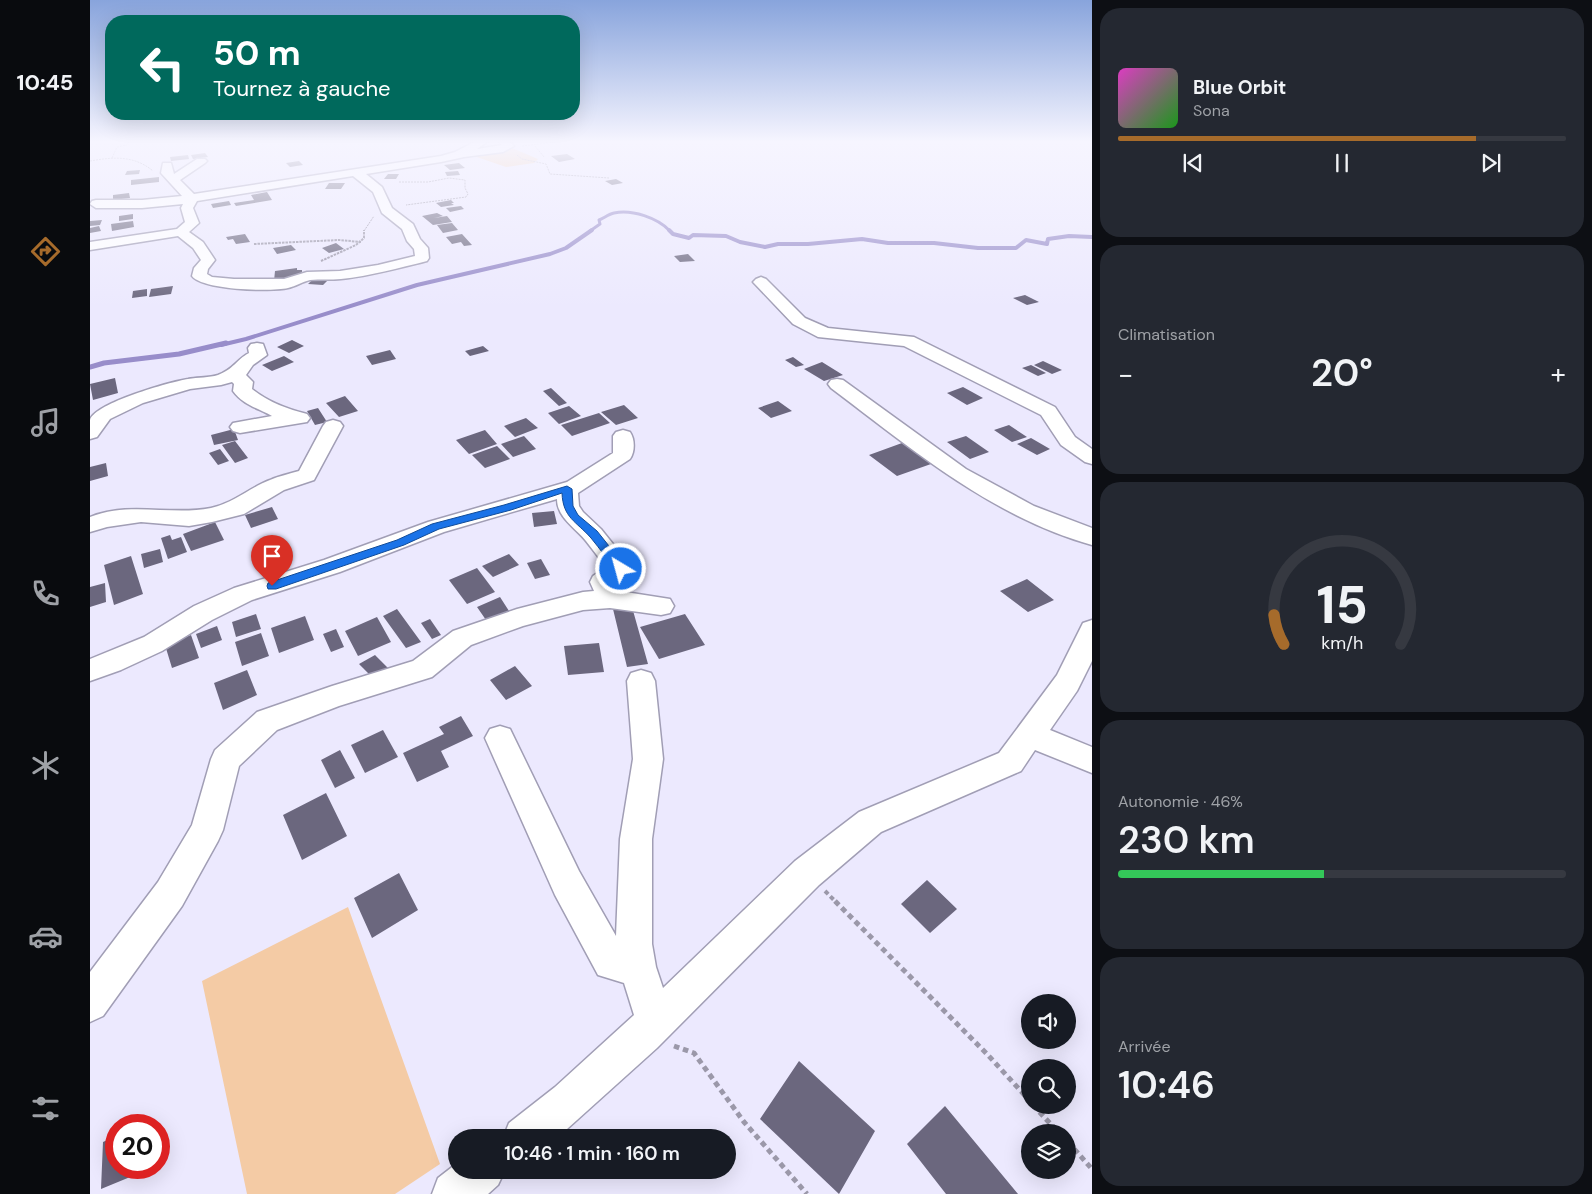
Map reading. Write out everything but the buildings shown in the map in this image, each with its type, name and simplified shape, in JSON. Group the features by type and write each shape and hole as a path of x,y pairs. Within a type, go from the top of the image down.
{"street":[{"path":"96,204 142,204 199,197"},
{"path":"180,232 198,245 208,260 201,268 199,276 208,281 234,284 286,284 307,276 340,275 378,269 422,258 422,248 414,241 408,227 387,210 381,197"},
{"path":"90,246 180,232 192,223 187,208 192,199"},
{"path":"761,282 799,321 824,333 908,341 1048,411 1068,441 1092,458"},
{"path":"90,433 103,415 136,399 188,384 221,380 239,372 247,361 258,355 257,348"},
{"path":"233,375 244,382 242,391 250,398 296,418 240,427"},
{"path":"837,384 959,474 1026,511 1092,537"},
{"path":"90,525 103,520 140,515 189,518 212,516 236,509 276,485 307,475 333,426"},
{"path":"90,670 111,663 153,644 203,613 243,594 323,569 400,542 436,527 508,508 567,489 582,482 623,455 623,436"},
{"path":"567,489 568,506 575,517 593,534 621,569 602,582 610,599"},
{"path":"90,1003 170,894 207,830 226,759 267,721 332,697 422,669 462,638 517,618 583,601 610,599 661,606"},
{"path":"535,1129 569,1101 649,1027 807,873 870,822 1010,762 1076,667 1092,630"},
{"path":"642,681 648,759 636,839 634,944 649,1027"},
{"path":"1030,735 1092,760"},
{"path":"500,738 567,883 611,962 638,967"},
{"path":"454,1194 472,1179"}],"path":[{"path":"254,244 339,240 362,242"},
{"path":"807,873 987,1054 1021,1091"},
{"path":"649,1027 694,1054 744,1122 807,1194"},
{"path":"1041,1114 1051,1124"},
{"path":"1076,1151 1092,1169"}],"shaded area":[{"path":"348,907 440,1164 395,1194 247,1194 202,981"}],"waterway":[{"path":"590,231 600,224 599,220 612,214 629,212 659,222 673,234 689,238 693,235 726,236 740,242 765,247 778,244 808,244 862,239 888,243 934,243 978,248 1016,248 1026,240 1047,244 1048,239 1069,236 1092,237"},
{"path":"221,345 246,339 417,285 550,254 566,248 592,230"},
{"path":"90,367 104,363 179,354 226,343"}],"route":[{"path":"272,586 400,542 436,527 508,508 567,489 568,506 575,517 593,534 621,569"}]}
